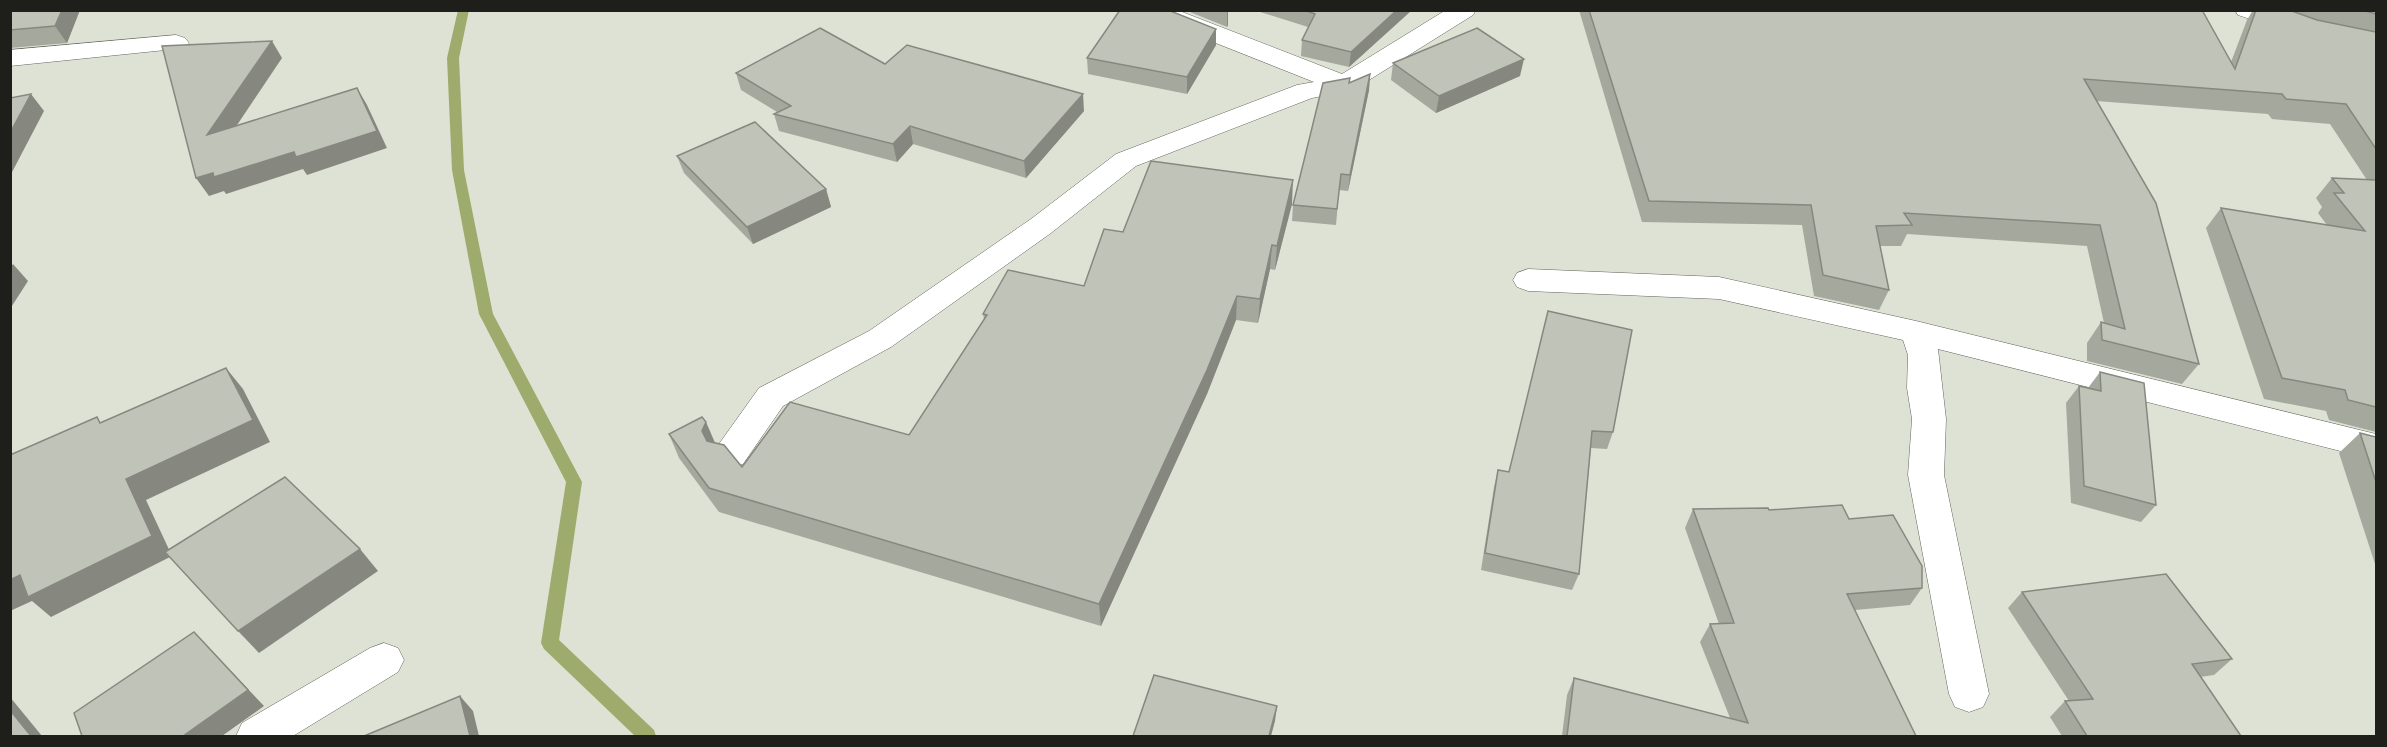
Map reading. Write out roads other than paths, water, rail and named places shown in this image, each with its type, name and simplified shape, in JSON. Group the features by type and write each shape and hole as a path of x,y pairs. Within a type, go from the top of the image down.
{"street":[{"path":"1154,10 1344,84"},
{"path":"731,454 771,397 880,339 1041,226 1126,160 1306,91 1344,84 1464,10"},
{"path":"2247,10 2312,32 2376,46"},
{"path":"10,58 176,43"},
{"path":"1528,280 1719,288 1916,332 2376,447"},
{"path":"1916,332 1924,355 1924,388 1929,419 1926,475 1969,694"},
{"path":"257,736 384,660"}],"waterway":[{"path":"464,10 453,58 458,170 486,314 574,482 550,643 647,736"}]}
